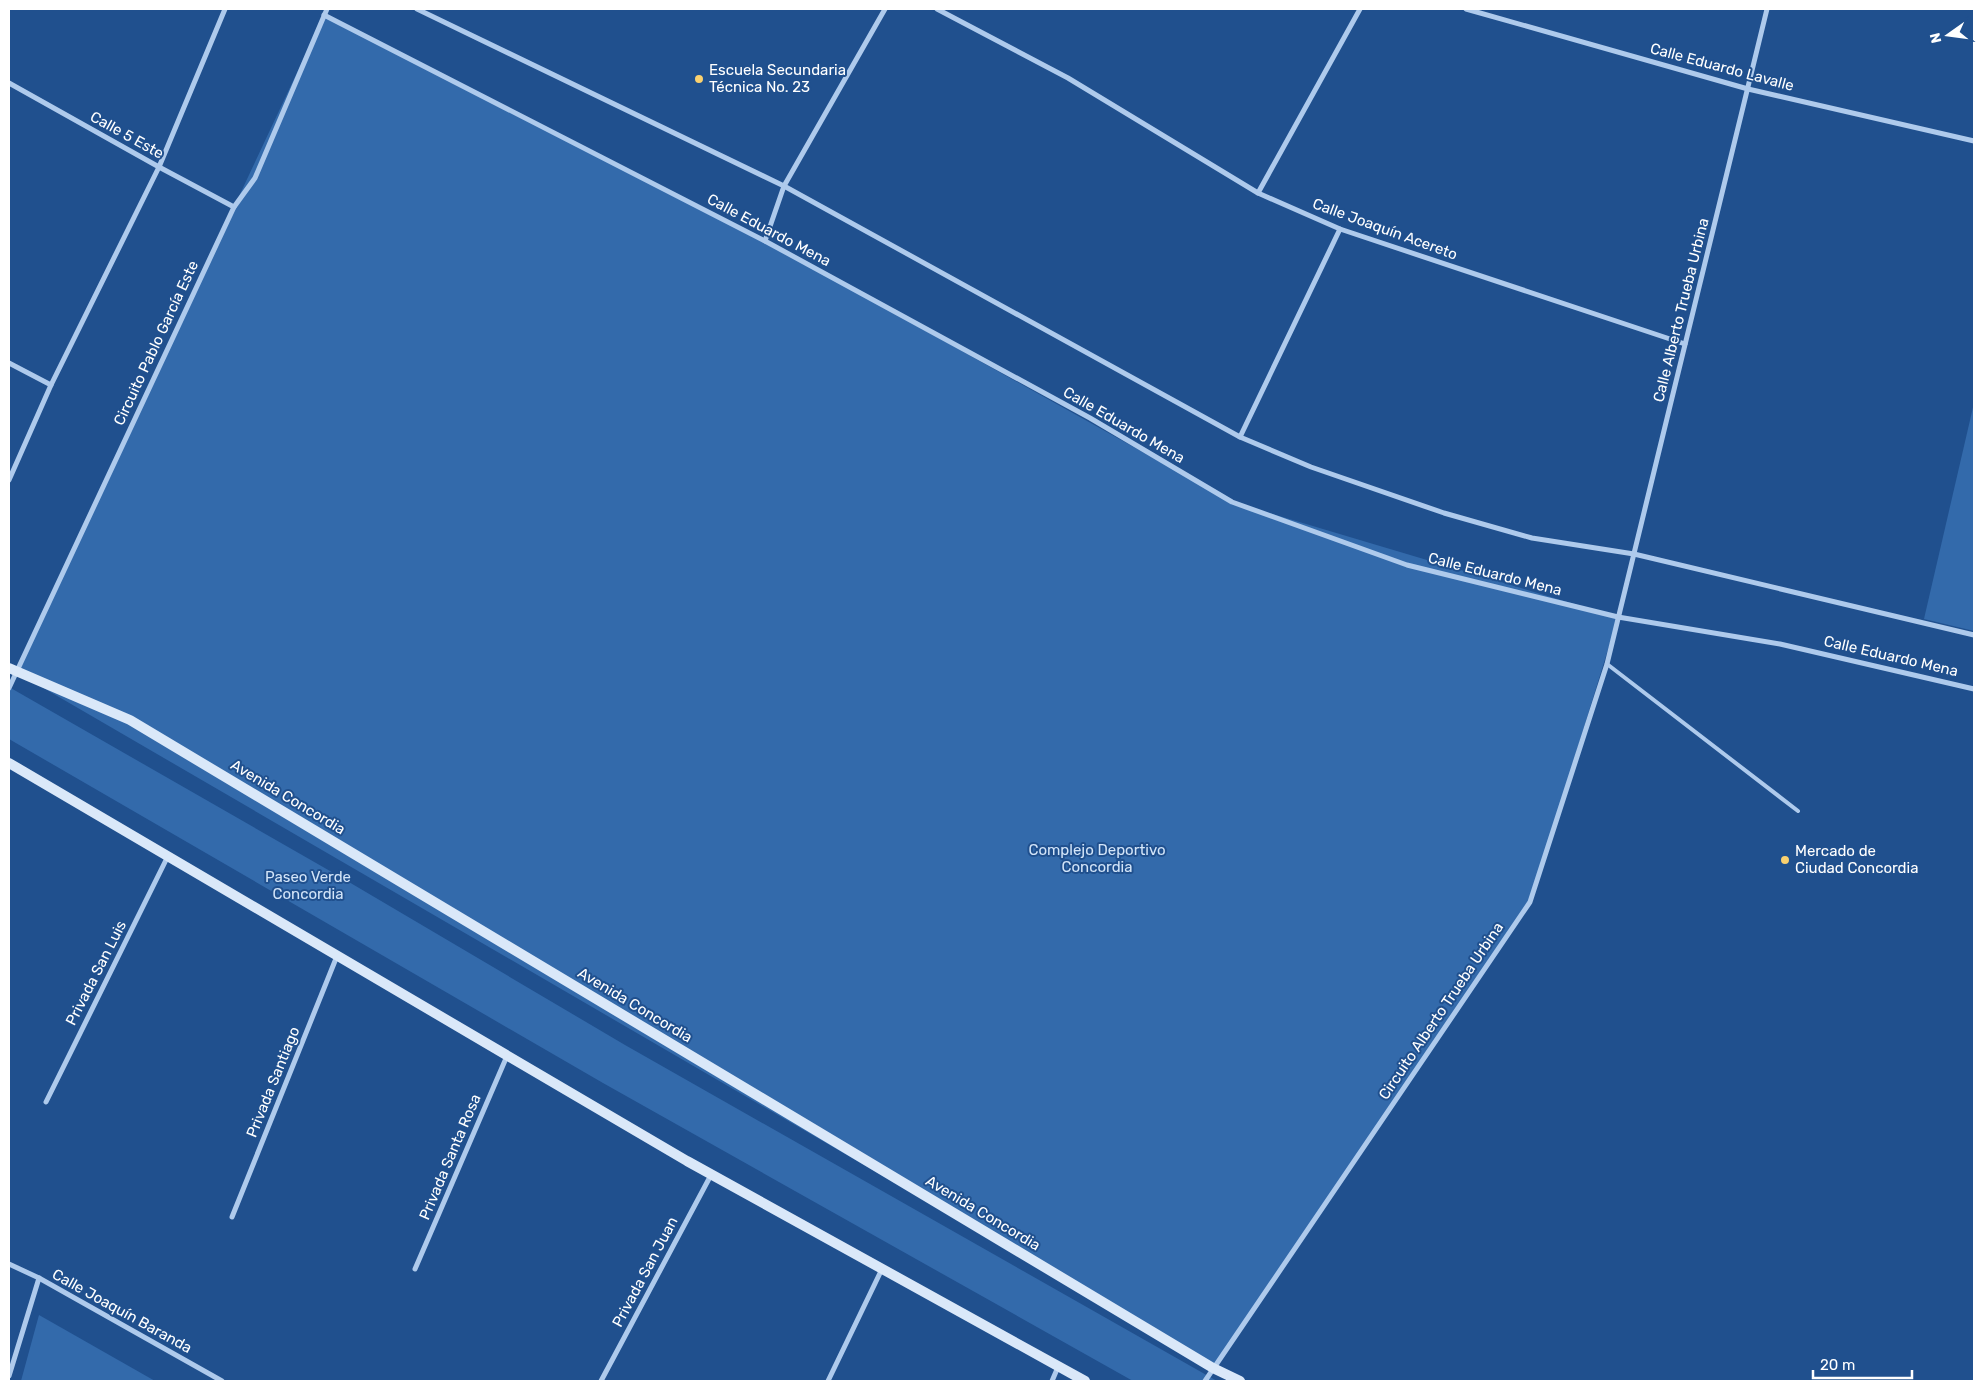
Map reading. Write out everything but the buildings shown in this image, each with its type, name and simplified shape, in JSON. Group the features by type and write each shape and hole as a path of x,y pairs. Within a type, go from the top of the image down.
{"main road":[{"name":"Avenida Concordia","path":"12,670 138,726 1213,1368 1240,1381"},
{"path":"9,763 711,1174 1085,1381"}],"street":[{"path":"9,480 51,385 159,167 225,9"},
{"name":"Circuito Pablo García Este","path":"9,688 12,670 234,207 254,178 327,9"},
{"path":"417,9 784,186 1240,437 1311,466 1444,513 1532,538 1634,554 1974,635"},
{"path":"765,242 784,186 885,9"},
{"name":"Calle Joaquín Acereto","path":"937,9 1068,78 1258,193 1340,229 1685,344"},
{"path":"1258,193 1360,9"},
{"name":"Calle Eduardo Lavalle","path":"1466,9 1748,89 1974,141"},
{"name":"Calle Alberto Trueba Urbina","path":"1618,617 1767,9"},
{"name":"Calle Eduardo Mena","path":"324,15 765,242 1090,418 1232,502 1407,565 1618,617 1780,644 1974,688"},
{"name":"Calle 5 Este","path":"9,83 234,207"},
{"path":"1240,437 1340,229"},
{"path":"9,364 51,385"},
{"name":"Circuito Alberto Trueba Urbina","path":"1205,1381 1530,902 1607,664 1618,617"},
{"name":"Privada San Luis","path":"46,1102 168,856"},
{"name":"Privada Santiago","path":"232,1217 337,956"},
{"name":"Privada Santa Rosa","path":"416,1269 508,1055"},
{"name":"Privada San Juan","path":"601,1381 711,1174"},
{"name":"Calle Joaquín Baranda","path":"9,1264 39,1278 222,1381"},
{"path":"828,1381 882,1269"},
{"path":"9,1376 39,1278"},
{"path":"1052,1381 1058,1367"}],"lane":[{"path":"1607,664 1798,812"}],"green space":[{"name":"Complejo Deportivo Concordia","path":"324,15 765,241 1232,502 1618,617 1530,902 1213,1368 16,672"},
{"path":"1974,403 1974,631 1924,619"},
{"name":"Paseo Verde Concordia","path":"9,687 337,875 625,1045 1217,1381 1133,1381 603,1083 9,739"},
{"path":"39,1315 155,1381 21,1381"}],"place":[{"name":"Escuela Secundaria Técnica No. 23","path":"699,79"},
{"name":"Mercado de Ciudad Concordia","path":"1785,860"}]}
